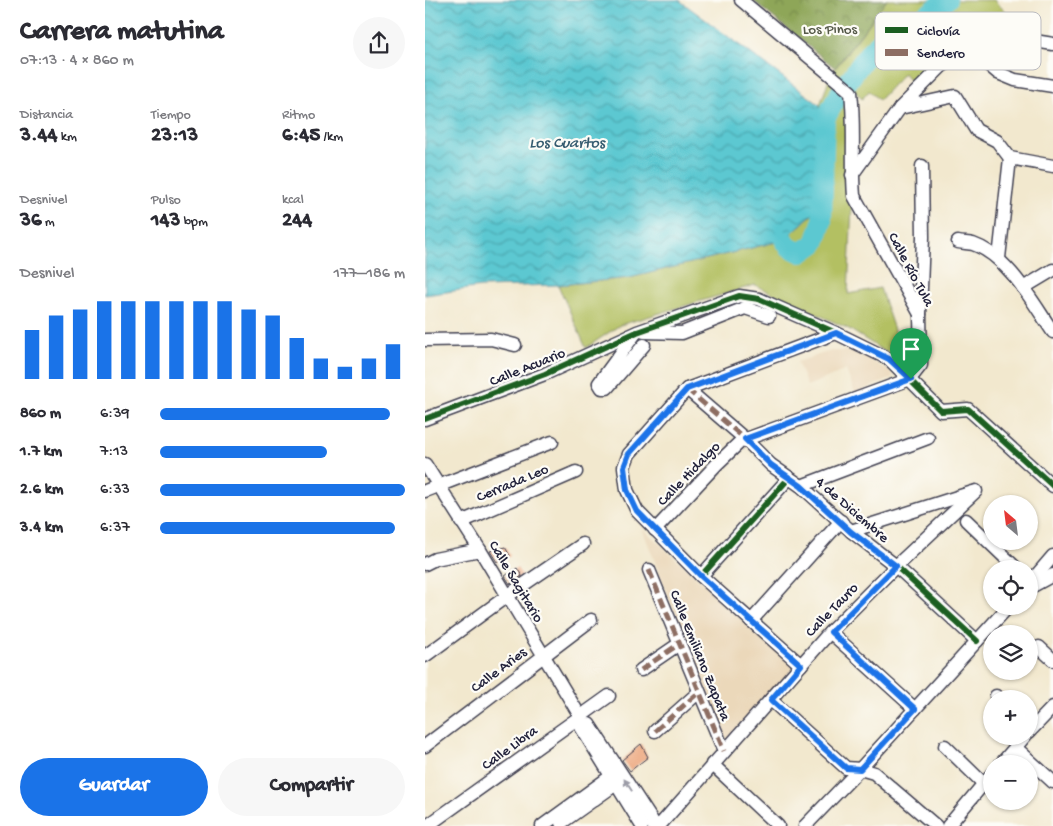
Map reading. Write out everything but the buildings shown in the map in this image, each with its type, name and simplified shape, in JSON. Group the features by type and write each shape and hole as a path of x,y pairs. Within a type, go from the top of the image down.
{"street":[{"name":"Calle Río Tula","path":"741,0 851,92 853,108 852,176 854,196 920,314 921,365 911,379"},
{"path":"852,176 900,108 937,70"},
{"path":"994,70 1015,80 1053,86"},
{"path":"900,108 955,96 976,130 997,141 1010,158 1053,166"},
{"path":"999,258 1010,158"},
{"path":"920,314 923,237 922,166"},
{"path":"958,242 973,244 999,258 1023,288 1053,332"},
{"path":"1023,288 1053,270"},
{"name":"Calle Acuario","path":"425,419 545,374 637,332 739,296 759,298 889,359 941,411 968,409 1053,486"},
{"path":"644,345 607,388 602,388 599,383 637,332 682,333 745,308 769,316"},
{"path":"801,665 701,576 637,511 627,490 624,467 629,454 687,389 836,333"},
{"path":"425,340 491,339 515,345"},
{"path":"745,439 911,379"},
{"path":"687,389 745,439 771,465 789,478"},
{"path":"801,486 928,438"},
{"name":"Calle Hidalgo","path":"655,530 717,464 745,439"},
{"path":"425,491 553,442"},
{"name":"Calle Sagitario","path":"425,464 480,550 580,716 589,723 653,822 653,826"},
{"name":"Cerrada Leo","path":"461,522 576,472"},
{"name":"4 de Diciembre","path":"789,478 801,486 851,532 896,566 977,641"},
{"name":"Calle Emiliano Zapata","path":"701,576 789,478"},
{"name":"Calle Tauro","path":"659,826 831,632 896,566 976,491 851,532"},
{"path":"965,520 1007,560"},
{"path":"751,621 841,521"},
{"path":"425,656 507,596 583,544"},
{"path":"425,564 435,559 480,550"},
{"path":"1038,573 1053,556"},
{"name":"Calle Emiliano Zapata","path":"649,570 724,751"},
{"path":"1038,580 1053,575"},
{"path":"805,826 860,769 1001,615"},
{"name":"Calle Aries","path":"425,746 591,620"},
{"path":"831,632 915,709"},
{"path":"641,670 679,644"},
{"path":"1039,647 1053,660"},
{"path":"655,730 699,692"},
{"name":"Calle Libra","path":"427,826 609,696"},
{"path":"771,700 846,768 874,773 936,826"},
{"path":"1038,722 1053,707"},
{"name":"Calle Sagitario","path":"580,716 581,727 642,826"},
{"path":"945,746 983,776"},
{"path":"1008,755 1015,747 1053,782"},
{"path":"712,764 778,826"},
{"path":"542,826 613,780"},
{"path":"557,826 613,780"},
{"path":"948,826 983,784"}],"shaded area":[{"path":"831,351 858,353 891,373 893,378 855,393 846,370 807,386 797,362"},
{"path":"642,528 795,666 725,745"}],"green space":[{"name":"Los Pinos","path":"752,0 887,0 878,12 875,12 875,16 835,68"},
{"path":"868,0 994,0 1006,12 875,12"},
{"path":"875,16 875,70 927,70 913,85 904,73 879,100 869,91 862,99 853,89 852,204 848,294 880,288 908,372 887,353 849,329 755,285 620,325 586,348 558,285 629,278 784,240 818,209 817,130 820,105 831,74"}],"water":[{"name":"Los Cuartos","path":"425,0 679,0 820,105 818,209 784,240 629,278 558,285 481,287 425,295"}],"waterway":[{"path":"930,12 947,0"},
{"path":"784,240 789,247 801,253 815,243 822,222 825,119 839,94 875,46"}],"marked path":[{"path":"687,389 745,439 771,465 789,478"},
{"path":"649,570 724,751"},
{"path":"701,576 801,665"},
{"path":"641,670 679,644"},
{"path":"655,731 699,692"}],"cycle path":[{"path":"425,419 545,374 637,332 739,296 759,299 889,359 941,411 968,409 1053,486"},
{"path":"836,333 687,389 629,454 625,467 625,480 632,502 647,522 701,576 789,478 801,486 851,531 896,566 977,641"}],"route":[{"path":"836,333 889,359 911,379 745,439 771,465 801,486 851,532 896,566 831,632 915,709 860,769 846,768 771,700 801,665 701,576 637,511 627,490 624,467 629,454 687,389 836,333"}]}
